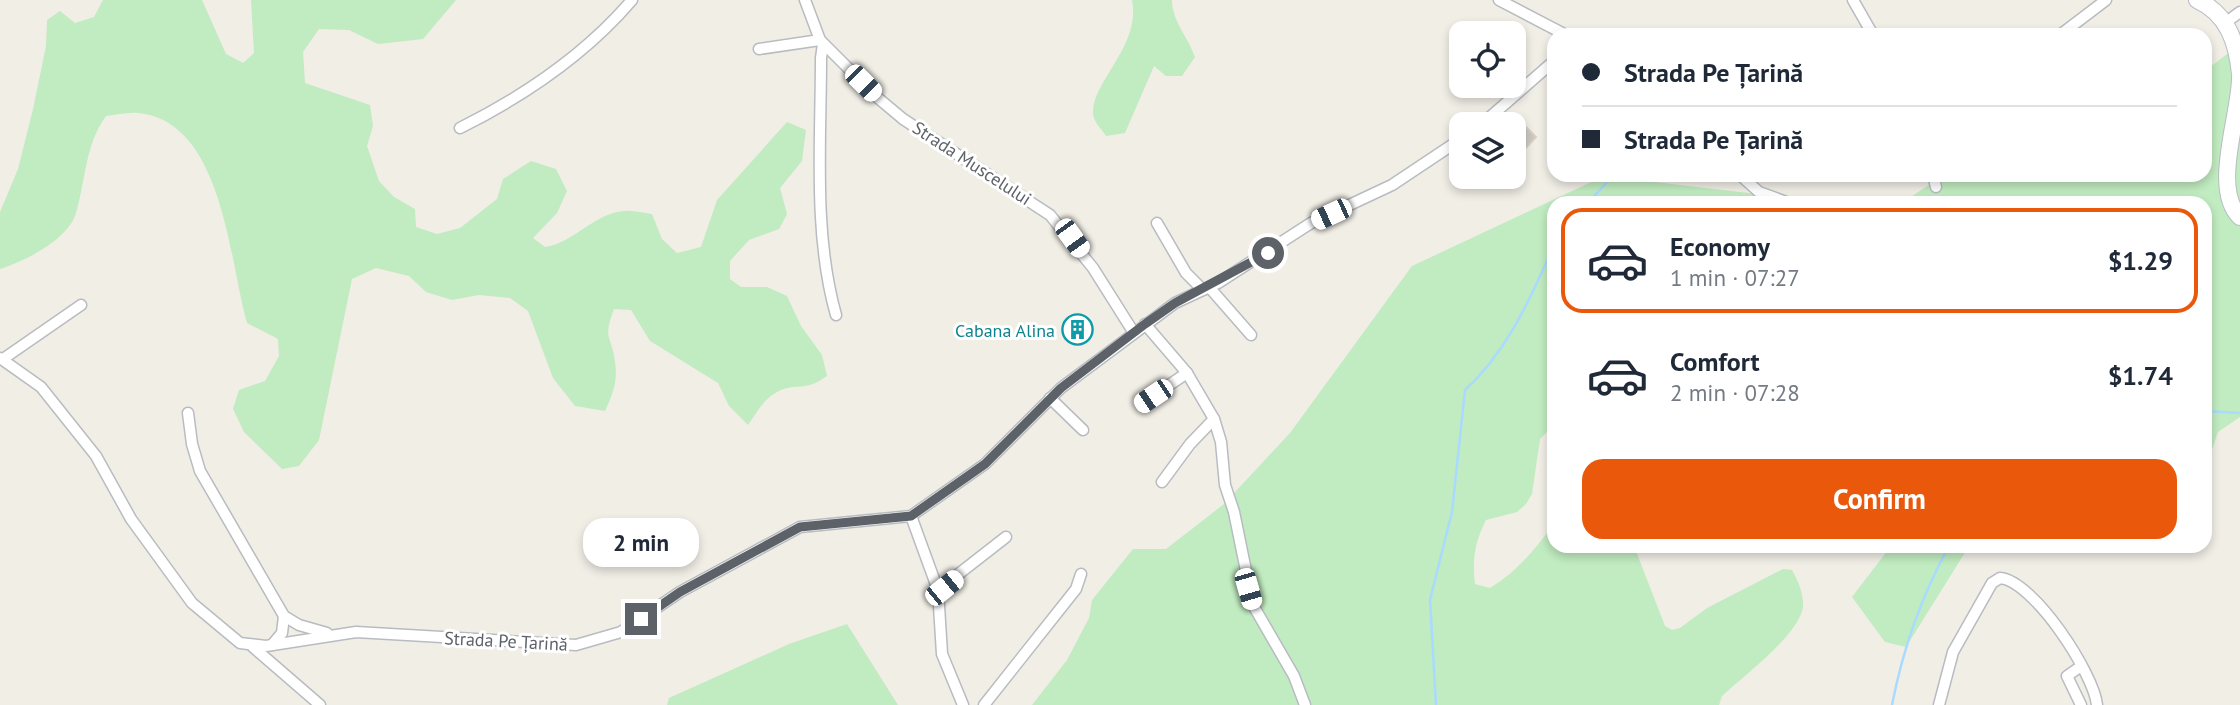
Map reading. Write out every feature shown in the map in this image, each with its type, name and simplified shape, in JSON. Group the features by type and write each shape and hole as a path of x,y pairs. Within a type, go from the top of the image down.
{"main road":[{"path":"2197,0 2225,23 2236,46 2240,76 2227,182 2231,206 2240,217"}],"street":[{"path":"460,128 536,85 613,20 632,0"},
{"name":"Strada Muscelului","path":"805,0 822,42 904,119 1050,215 1093,268 1133,333"},
{"path":"1499,0 1553,28"},
{"path":"1853,0 1868,28"},
{"path":"2069,28 2106,0"},
{"path":"2225,23 2240,12"},
{"path":"760,49 822,42 823,247 828,286 836,315"},
{"path":"1496,112 1547,67"},
{"path":"963,705 942,654 938,590 911,516 993,458 1050,398 1175,303 1206,289 1268,253 1311,223 1392,185 1449,147"},
{"path":"1748,182 1759,192 1770,196"},
{"path":"1157,223 1186,273 1206,289 1251,335"},
{"path":"81,305 2,358 41,387 96,456 131,519 192,603 240,643 253,647 320,705"},
{"path":"1145,324 1187,373 1214,419 1222,442 1225,485 1234,512 1253,605 1294,676 1305,705"},
{"path":"1141,404 1187,373"},
{"path":"1050,398 1083,430"},
{"path":"188,413 192,444 200,471 284,616 299,625 332,635"},
{"path":"1162,482 1190,444 1214,419"},
{"name":"Strada Pe Țarină","path":"253,647 356,632 576,645 598,641 621,632 680,592 788,532 813,525 911,516"},
{"path":"938,590 1006,537"},
{"path":"984,705 1076,589 1081,574"},
{"path":"1939,705 1953,652 1992,583 2000,578 2013,582 2047,612 2080,667 2096,697 2097,705"},
{"path":"272,645 282,633 284,616"},
{"path":"2080,667 2067,676 2081,705"}],"green space":[{"path":"103,0 202,0 226,54 243,63 254,53 251,0 456,0 423,39 378,44 349,30 319,29 303,52 305,83 370,105 373,126 367,146 379,181 394,197 415,209 416,227 437,234 460,228 497,199 503,179 531,161 556,169 567,191 557,213 533,238 545,247 565,240 603,217 627,211 652,214 662,239 677,253 701,247 717,200 787,122 806,130 802,161 780,188 787,214 779,229 749,240 730,261 730,279 741,287 767,287 787,296 801,326 822,355 827,376 806,386 786,388 769,397 748,425 729,406 718,383 650,341 631,310 614,309 608,332 616,369 610,399 605,411 575,406 553,378 528,311 510,298 479,295 452,300 426,292 409,276 376,268 352,279 319,440 299,466 282,469 244,432 233,409 239,390 265,381 279,356 278,339 247,323 218,197 205,166 188,140 166,122 138,113 106,116 90,150 76,213 71,223 44,248 0,269 0,212 18,169 33,109 46,46 47,20 60,11 75,23 94,17"},
{"path":"1132,0 1172,0 1177,22 1195,57 1182,76 1166,76 1154,66 1125,133 1106,136 1094,118 1094,106 1129,34 1133,18"},
{"path":"2240,44 2240,417 2218,432 2212,450 2212,196 1912,196 1933,182 2212,182 2212,66"},
{"path":"1591,182 1655,182 1774,196 1561,196"},
{"path":"1547,203 1547,432 1540,439 1532,494 1526,504 1517,512 1486,520 1475,551 1475,584 1490,588 1500,581 1525,559 1547,534 1547,553 1637,553 1665,626 1672,630 1680,628 1707,608 1783,569 1792,570 1803,597 1803,607 1792,630 1722,696 1719,705 1032,705 1067,660 1089,618 1092,600 1133,549 1166,549 1224,504 1290,433 1412,266"},
{"path":"1886,553 1965,553 1906,647 1885,642 1852,597"},
{"path":"847,624 898,705 667,705 669,698 789,644"}],"building":[{"path":"1526,127 1536,137 1526,148"}],"waterway":[{"path":"1594,196 1607,182"},
{"path":"1436,705 1430,600 1452,512 1465,390 1506,341 1547,261"},
{"path":"2212,411 2240,413"},
{"path":"1892,705 1914,623 1946,553"}],"place":[{"name":"Cabana Alina","path":"1078,330"}],"route":[{"path":"641,619 680,592 800,527 911,516 1000,452 1034,413 1061,388 1145,324 1175,303 1218,283 1268,253"}]}
